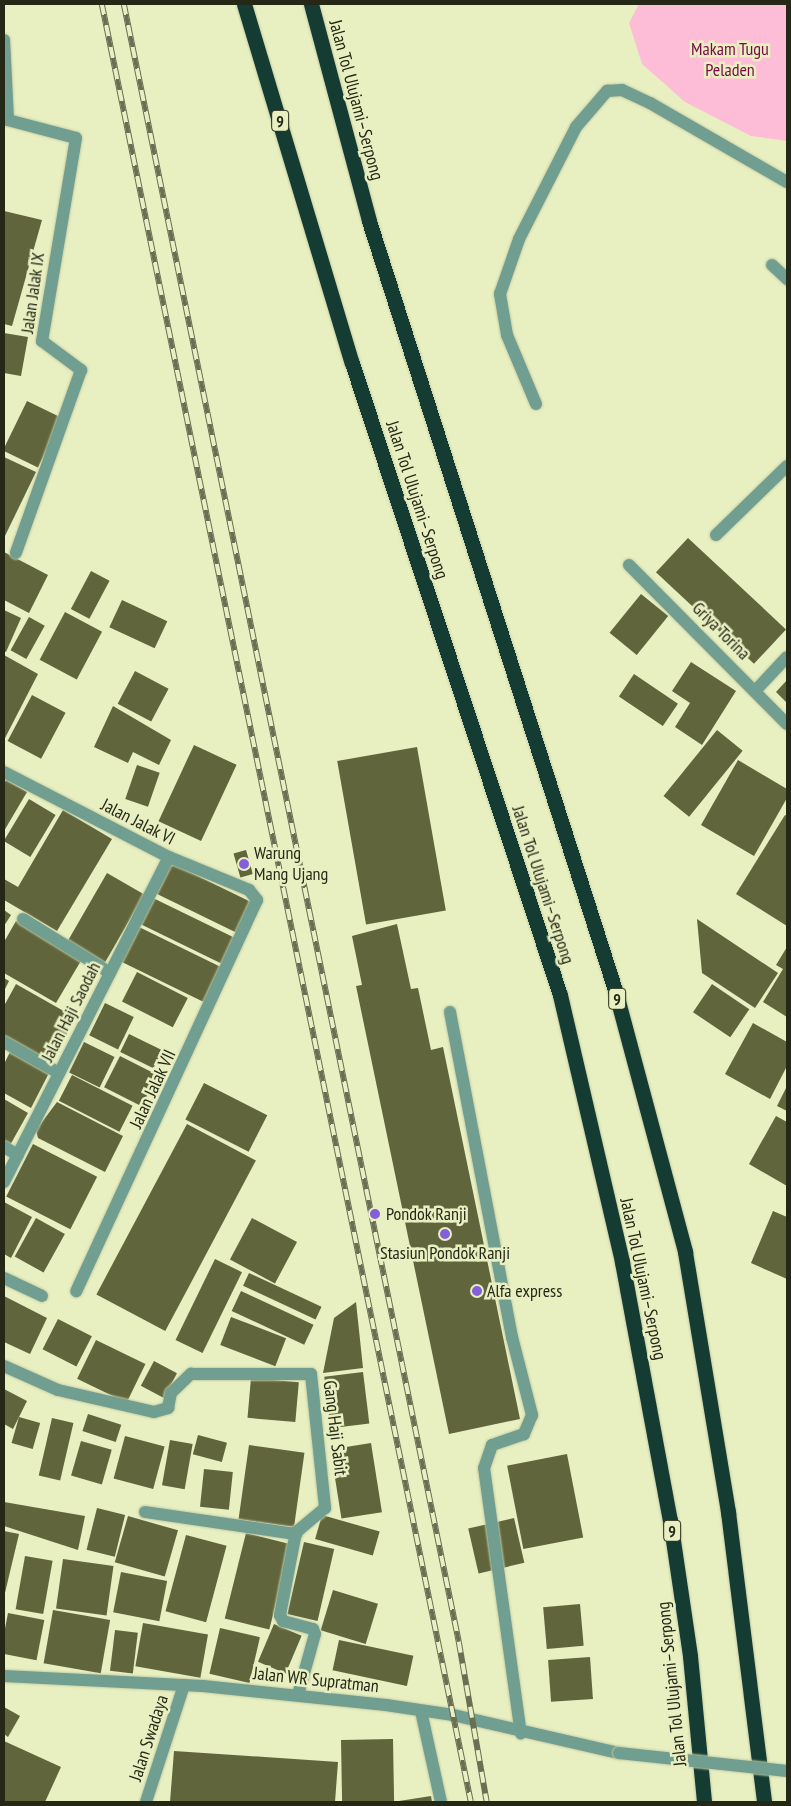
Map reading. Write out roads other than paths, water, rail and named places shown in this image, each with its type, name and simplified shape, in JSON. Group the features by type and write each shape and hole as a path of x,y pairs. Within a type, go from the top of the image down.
{"highway":[{"name":"Jalan Tol Ulujami–Serpong","path":"244,4 352,363 560,995 622,1262 670,1520 704,1802"},
{"name":"Jalan Tol Ulujami–Serpong","path":"311,4 369,221 615,990 684,1252 728,1512 764,1802"}],"street":[{"path":"4,40 6,120"},
{"path":"536,404 507,335 500,294 519,239 576,127 607,91 622,90 650,103 787,182"},
{"name":"Jalan Jalak IX","path":"6,120 76,138 42,341 81,370 16,552"},
{"path":"772,265 787,278"},
{"path":"716,535 787,466"},
{"name":"Griya Torina","path":"629,565 756,690 787,724"},
{"path":"756,690 787,657"},
{"name":"Jalan Jalak VI","path":"4,772 169,857 249,890 257,900"},
{"name":"Jalan Haji Saodah","path":"4,1182 169,857"},
{"name":"Jalan Jalak VII","path":"76,1291 257,900"},
{"path":"23,919 110,973"},
{"path":"450,1012 512,1337 532,1415 524,1434 492,1445 484,1468 521,1733"},
{"path":"4,1042 59,1073"},
{"path":"4,1147 18,1155"},
{"path":"4,1278 42,1296"},
{"name":"Gang Haji Sabit","path":"4,1366 58,1390 154,1412 168,1408 171,1393 191,1374 311,1374 325,1508 296,1534"},
{"path":"145,1512 296,1534 280,1618 315,1634 298,1695"},
{"name":"Jalan WR Supratman","path":"4,1676 184,1685 298,1695 421,1711 619,1753 787,1771"},
{"name":"Jalan Swadaya","path":"146,1802 184,1685"},
{"path":"421,1711 441,1802"}],"railway":[{"path":"102,4 471,1802"},
{"path":"124,4 459,1642 487,1802"}],"place":[{"name":"Warung Mang Ujang","path":"244,864"},
{"name":"Pondok Ranji","path":"375,1214"},
{"name":"Stasiun Pondok Ranji","path":"445,1234"},
{"name":"Alfa express","path":"477,1291"}],"park label":[{"name":"Makam Tugu Peladen","path":"730,60"}]}
